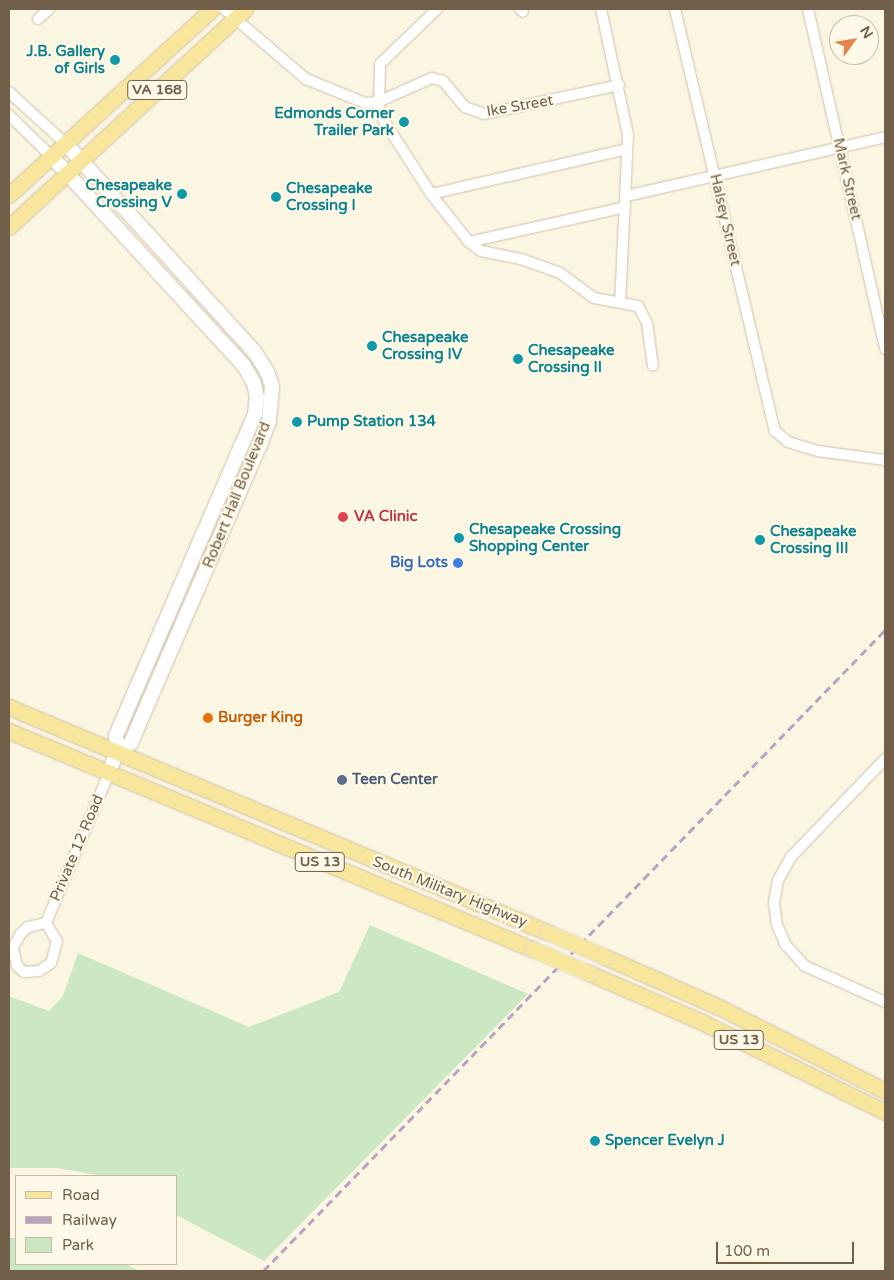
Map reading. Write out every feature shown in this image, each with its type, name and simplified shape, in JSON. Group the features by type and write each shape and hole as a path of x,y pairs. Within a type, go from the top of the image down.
{"main road":[{"name":"VA 168","path":"9,195 212,9"},
{"name":"VA 168","path":"9,227 81,161 229,14 245,9"},
{"name":"South Military Highway","path":"9,707 605,957 719,1007 885,1091"},
{"name":"South Military Highway","path":"9,731 702,1022 885,1112"}],"street":[{"path":"38,19 49,9"},
{"path":"437,9 380,64 379,113 431,194 470,242 486,253 521,259 560,273 594,298 638,306 646,316 653,366"},
{"path":"601,9 626,118 628,149 620,302"},
{"name":"Halsey Street","path":"676,9 775,432 788,442 818,450 885,460"},
{"name":"Mark Street","path":"808,9 885,349"},
{"path":"229,14 315,84 365,102 378,102"},
{"name":"Ike Street","path":"378,102 432,78 443,81 465,107 484,114 619,85"},
{"path":"9,92 66,144"},
{"path":"9,115 52,157"},
{"path":"626,196 885,137"},
{"name":"Robert Hall Boulevard","path":"66,144 254,351 267,372 272,386 269,421 258,449 131,743 117,751"},
{"path":"431,194 628,149"},
{"name":"Robert Hall Boulevard","path":"52,157 227,347 254,383 257,397 255,414 116,735 117,751 108,772"},
{"path":"470,242 625,207"},
{"path":"227,347 246,357 272,386"},
{"path":"885,758 791,857 778,880 774,902 777,925 786,945 805,966 885,1002"},
{"name":"Private 12 Road","path":"46,923 108,772"},
{"path":"46,923 57,942 51,963 39,971 24,972 17,966 13,948 21,933 28,927 46,923"}],"green space":[{"path":"370,925 528,994 264,1261 178,1216 178,1175 97,1175 57,1168 9,1168 9,996 49,1011 63,996 78,953 249,1027 339,992"},
{"path":"9,1238 15,1238 15,1265 128,1265 140,1271 9,1271"}],"railway":[{"path":"263,1271 885,630"}],"place":[{"name":"J.B. Gallery of Girls","path":"115,60"},
{"name":"Edmonds Corner Trailer Park","path":"404,122"},
{"name":"Chesapeake Crossing V","path":"182,194"},
{"name":"Chesapeake Crossing I","path":"276,197"},
{"name":"Chesapeake Crossing IV","path":"372,346"},
{"name":"Chesapeake Crossing II","path":"518,359"},
{"name":"Pump Station 134","path":"297,422"},
{"name":"VA Clinic","path":"343,517"},
{"name":"Chesapeake Crossing Shopping Center","path":"459,538"},
{"name":"Chesapeake Crossing III","path":"760,540"},
{"name":"Big Lots","path":"458,563"},
{"name":"Burger King","path":"208,718"},
{"name":"Teen Center","path":"342,780"},
{"name":"Spencer Evelyn J","path":"595,1141"}]}
